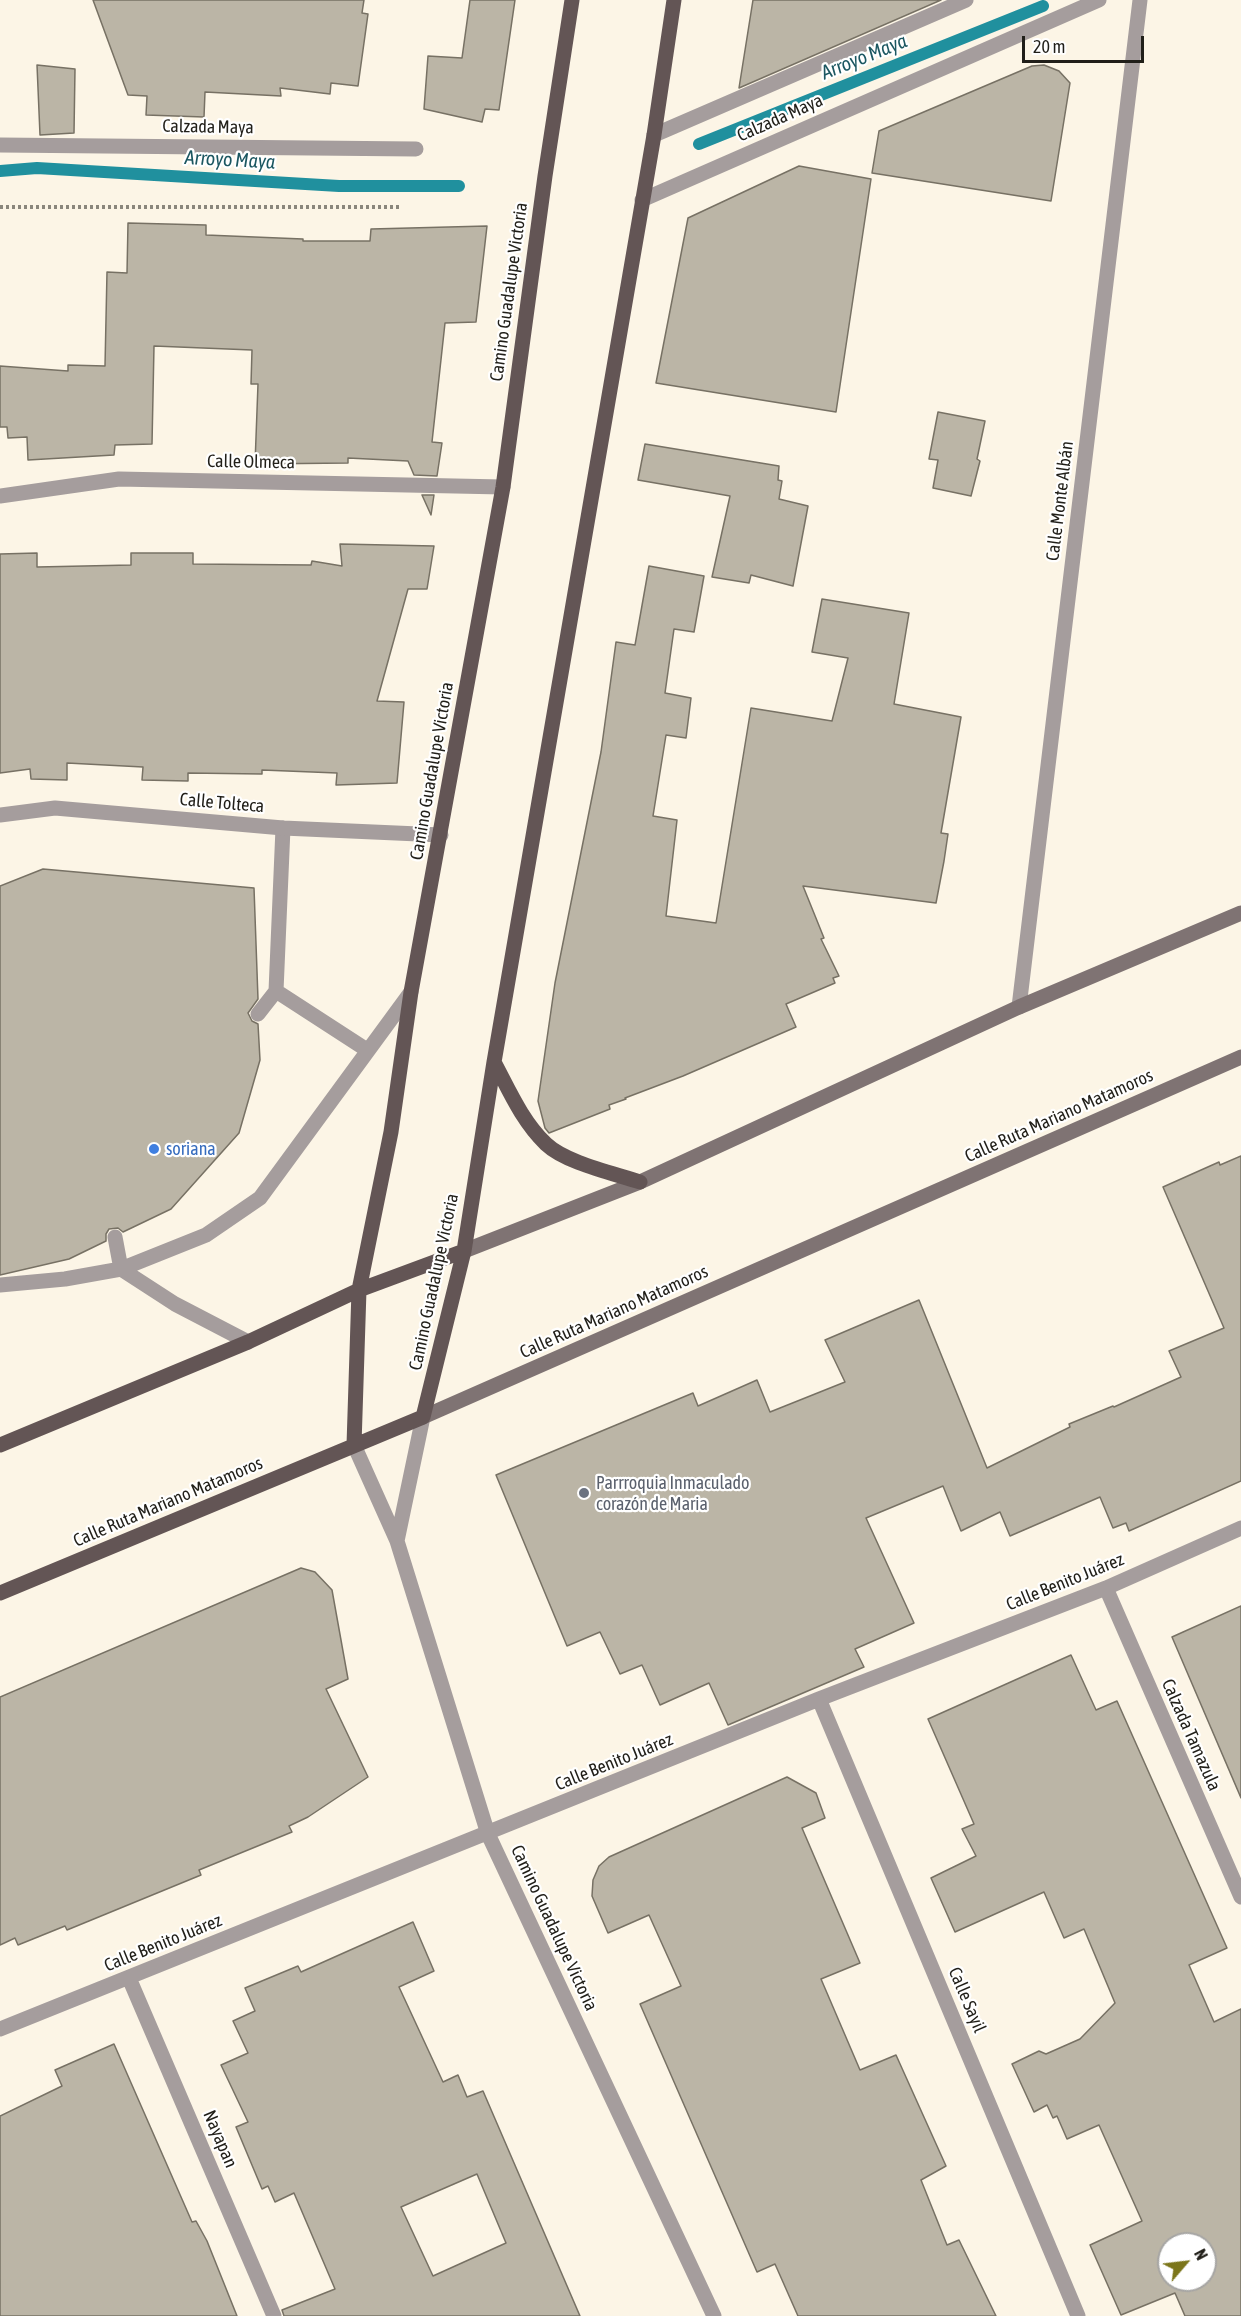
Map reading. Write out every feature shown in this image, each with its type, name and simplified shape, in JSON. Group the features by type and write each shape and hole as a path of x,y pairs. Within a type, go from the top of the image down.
{"main road":[{"name":"Camino Guadalupe Victoria","path":"354,1445 359,1290 391,1132 411,992 503,487 545,176 572,0"},
{"name":"Camino Guadalupe Victoria","path":"423,1417 464,1251 494,1062 654,135 674,0"},
{"path":"0,1445 248,1342 359,1290 640,1182 1019,1007 1241,913"},
{"name":"Calle Ruta Mariano Matamoros","path":"0,1593 423,1417 1241,1057"},
{"path":"494,1062 522,1114 547,1145 580,1163 640,1182"}],"street":[{"name":"Calzada Maya","path":"654,135 966,0"},
{"name":"Calzada Maya","path":"642,200 1099,0"},
{"name":"Calle Monte Albán","path":"1019,1007 1140,0"},
{"name":"Calzada Maya","path":"0,146 416,148"},
{"name":"Calle Olmeca","path":"0,496 119,479 503,487"},
{"name":"Calle Tolteca","path":"0,815 56,808 283,828 441,835"},
{"path":"258,1014 276,991 283,828"},
{"path":"276,991 367,1050"},
{"path":"0,1286 65,1279 121,1269 206,1234 260,1198 411,992"},
{"path":"115,1236 121,1269 175,1304 248,1342"},
{"name":"Camino Guadalupe Victoria","path":"397,1541 423,1417"},
{"name":"Camino Guadalupe Victoria","path":"354,1445 397,1541 488,1834 714,2316"},
{"name":"Calle Benito Juárez","path":"0,2029 819,1699 1106,1588 1241,1528"},
{"name":"Calzada Tamazula","path":"1106,1588 1241,1897"},
{"name":"Calle Sayil","path":"819,1699 1078,2316"},
{"name":"Nayapan","path":"129,1977 274,2316"}],"path":[{"path":"0,207 399,207"}],"building":[{"path":"93,0 364,0 362,13 368,14 358,86 331,83 330,94 280,88 281,96 205,92 204,117 146,115 147,96 128,95"},
{"path":"470,0 515,0 499,110 485,109 482,122 424,109 428,56 462,58"},
{"path":"753,0 941,0 739,88"},
{"path":"37,65 75,69 74,133 40,135"},
{"path":"1044,65 1059,71 1070,83 1051,201 872,173 879,131 1032,66"},
{"path":"799,166 871,179 836,412 656,383 688,218"},
{"path":"128,223 206,225 206,235 303,239 303,241 370,241 371,229 487,226 476,322 445,323 432,442 442,443 437,476 414,475 408,461 348,458 348,463 255,464 258,384 251,384 252,350 154,346 152,444 115,445 114,455 28,460 27,437 8,438 7,427 0,427 0,366 68,371 68,365 105,366 107,272 127,273"},
{"path":"938,412 985,421 977,459 980,461 971,496 933,488 938,460 929,459"},
{"path":"645,444 779,466 778,480 782,481 779,499 808,506 793,586 751,575 749,583 712,577 730,496 638,480"},
{"path":"422,495 434,495 431,515"},
{"path":"340,544 434,546 427,589 408,589 377,701 404,702 397,783 336,785 337,773 262,770 262,774 188,773 188,781 142,780 143,767 67,763 67,780 31,779 30,769 0,773 0,554 37,553 37,567 131,565 131,553 193,553 193,564 311,565 312,561 342,566"},
{"path":"649,566 704,576 694,632 674,629 665,693 691,698 686,738 666,735 653,816 677,820 666,916 716,923 751,708 832,721 848,658 812,652 822,599 909,613 894,704 961,717 941,833 948,834 944,861 936,903 803,886 824,938 821,939 839,976 833,978 835,983 786,1004 796,1027 683,1076 625,1098 609,1105 610,1109 549,1133 545,1128 538,1101 555,983 601,752 616,642 635,645"},
{"path":"43,869 254,888 258,999 248,1013 252,1021 258,1024 260,1060 239,1133 171,1209 123,1232 118,1228 109,1229 106,1241 69,1259 0,1275 0,886"},
{"path":"1241,1156 1241,1481 1129,1531 1126,1523 1113,1528 1100,1497 1010,1536 1000,1512 961,1531 943,1486 866,1518 914,1623 855,1649 864,1667 728,1725 709,1683 660,1705 642,1665 620,1674 600,1632 567,1646 496,1475 693,1393 698,1406 757,1380 770,1412 845,1382 825,1340 919,1300 987,1468 1070,1427 1069,1424 1181,1377 1169,1351 1224,1328 1163,1187 1219,1162 1220,1165"},
{"path":"301,1568 315,1572 332,1590 348,1679 326,1689 368,1777 308,1817 289,1826 292,1832 199,1870 201,1875 67,1930 65,1926 18,1945 15,1938 0,1945 0,1697"},
{"path":"1241,1606 1241,1798 1172,1637"},
{"path":"1071,1655 1096,1710 1117,1701 1227,1948 1189,1965 1214,2022 1241,2009 1241,2316 1185,2316 1175,2293 1121,2315 1090,2245 1142,2221 1099,2125 1067,2139 1057,2116 1053,2118 1047,2105 1034,2112 1012,2064 1039,2051 1046,2054 1080,2039 1115,2003 1084,1929 1064,1938 1044,1892 955,1932 931,1878 976,1856 962,1829 974,1824 928,1719"},
{"path":"787,1777 816,1793 825,1818 802,1828 860,1963 821,1979 860,2070 896,2055 946,2166 921,2180 947,2245 959,2240 996,2316 798,2316 775,2264 757,2272 640,2004 681,1986 649,1915 608,1933 592,1896 593,1880 599,1866 609,1857"},
{"path":"413,1922 434,1971 399,1987 443,2082 458,2075 467,2097 483,2091 580,2316 284,2316 282,2310 335,2289 294,2193 275,2202 268,2186 262,2189 236,2127 248,2122 221,2065 248,2053 233,2021 255,2011 245,1988 298,1966 301,1972","holes":["477,2174 506,2243 433,2276 401,2207"]},
{"path":"114,2044 192,2222 196,2221 207,2241 237,2316 0,2316 0,2116 62,2086 55,2070"}],"waterway":[{"name":"Arroyo Maya","path":"699,144 1043,6"},
{"name":"Arroyo Maya","path":"0,171 37,168 339,186 459,186"}],"place":[{"name":"soriana","path":"154,1149"},
{"name":"Parrroquia Inmaculado corazón de Maria","path":"584,1493"}]}
